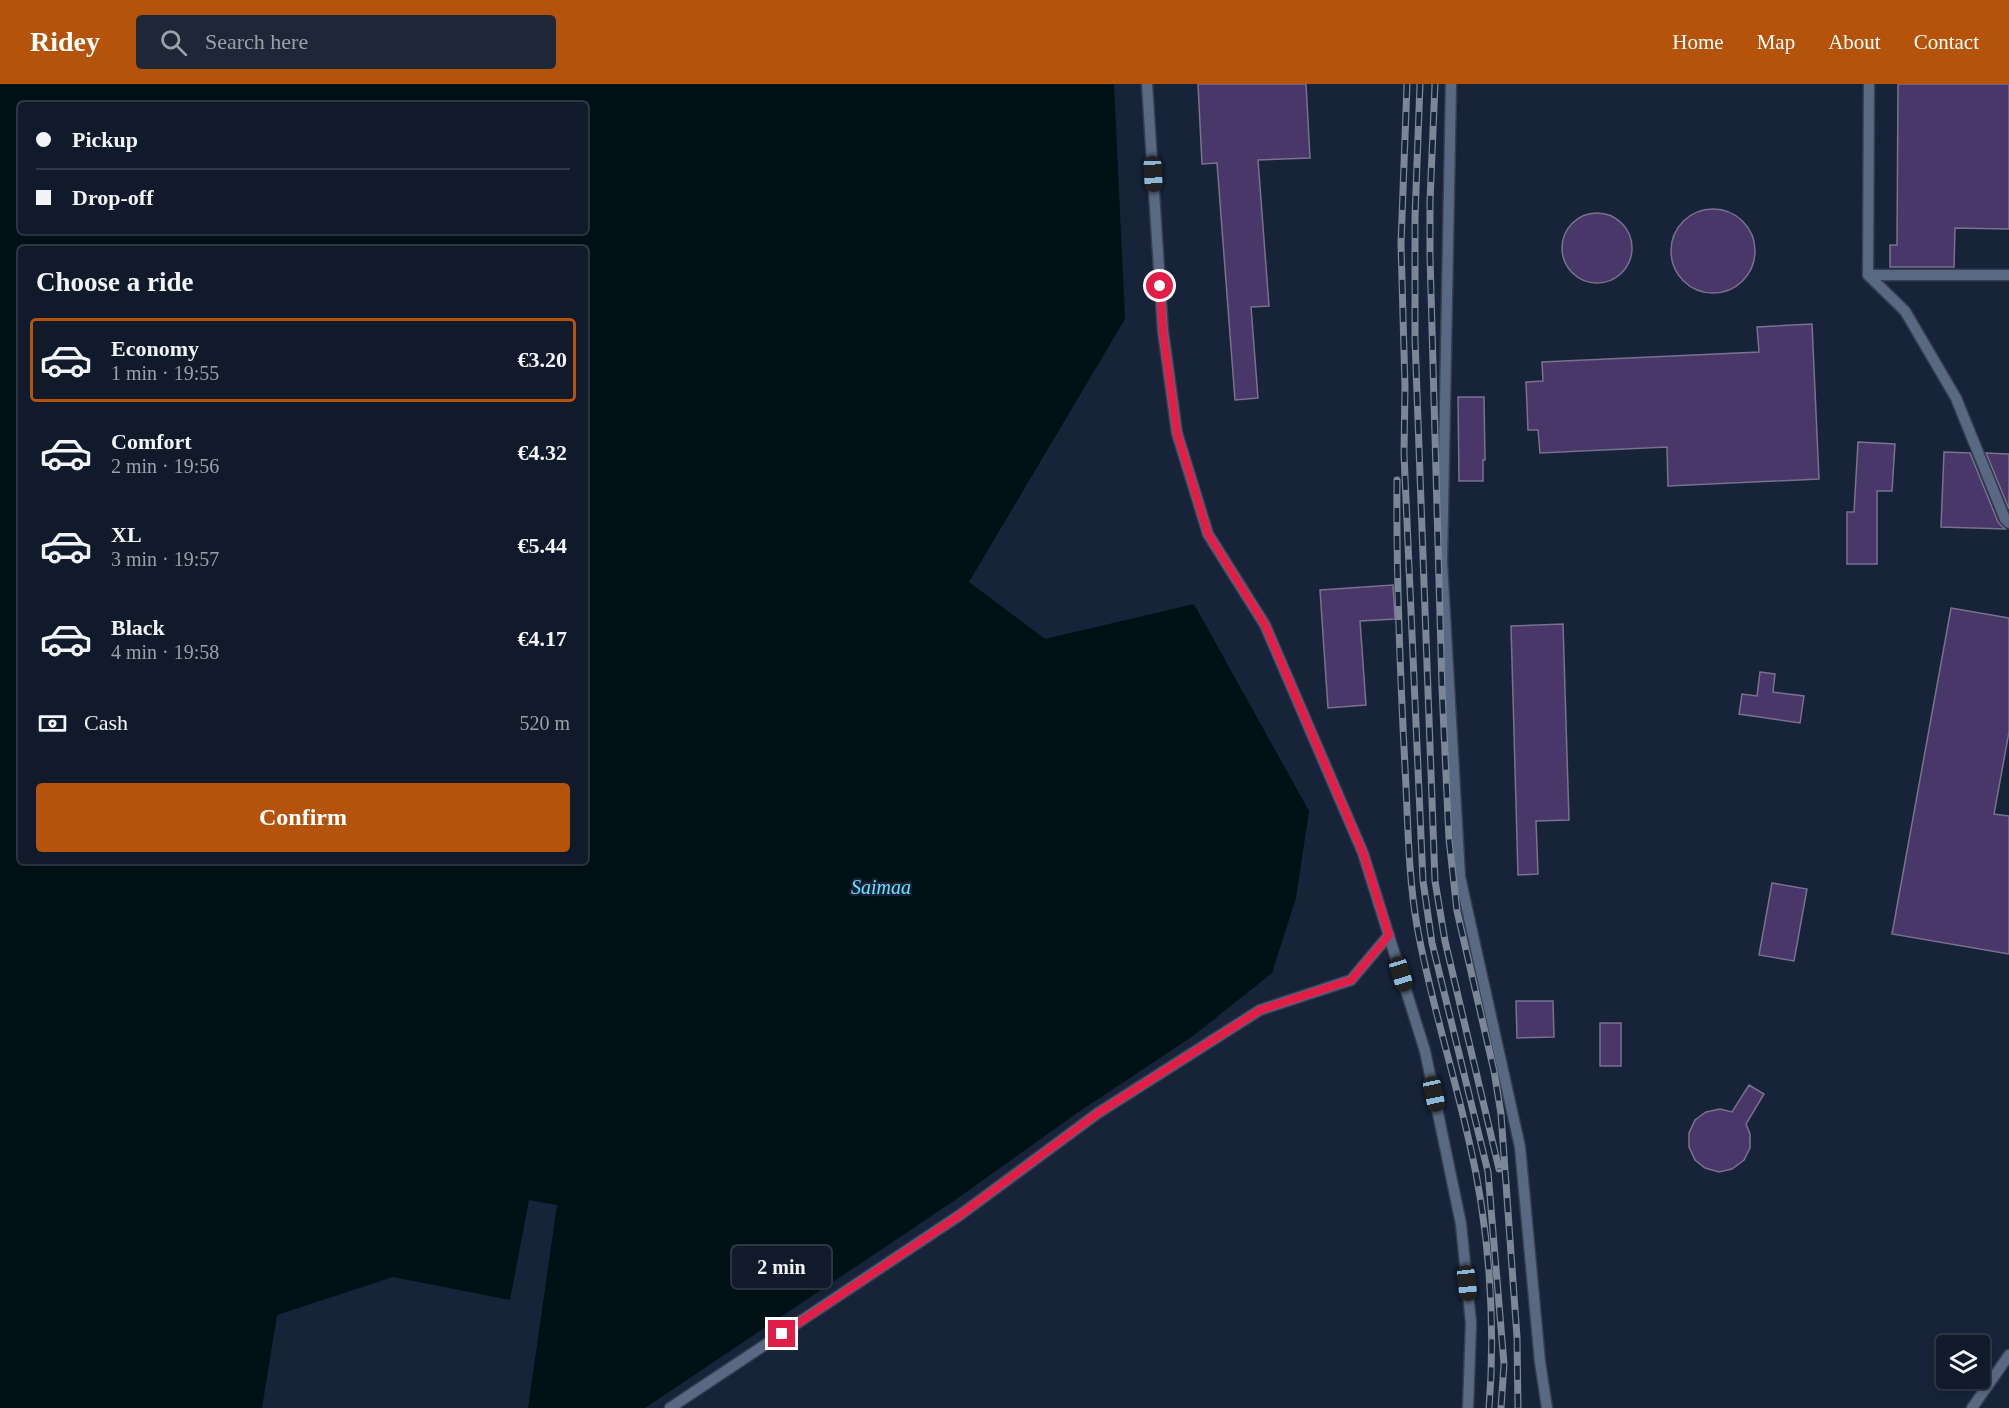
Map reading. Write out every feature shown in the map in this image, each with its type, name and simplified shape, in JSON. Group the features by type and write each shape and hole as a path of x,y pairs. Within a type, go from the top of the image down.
{"lane":[{"path":"1148,84 1163,332 1177,433 1208,534 1265,625 1363,853 1425,1051 1461,1224 1471,1323 1468,1408"},
{"path":"1450,84 1442,563 1460,877 1520,1147 1540,1362 1547,1408"},
{"path":"1869,84 1868,275 1905,311 1956,398 2005,519 2009,523"},
{"path":"1868,275 2009,275"},
{"path":"670,1408 960,1215 1098,1113 1260,1010 1351,980 1389,935"},
{"path":"1972,1408 2009,1355"}],"water":[{"name":"Saimaa","path":"0,84 1114,84 1125,319 969,582 1045,639 1194,604 1309,811 1296,898 1272,973 1193,1036 1077,1113 958,1198 645,1408 528,1408 557,1205 529,1200 510,1300 393,1277 277,1315 262,1408 0,1408"}],"building":[{"path":"1198,84 1306,84 1310,158 1258,160 1269,306 1251,307 1258,398 1235,400 1217,163 1202,164"},
{"path":"1898,84 2009,84 2009,229 1955,228 1954,267 1890,267 1890,245 1897,245"},
{"path":"1713,209 1729,212 1743,221 1752,235 1755,251 1752,267 1743,281 1729,290 1713,293 1697,290 1683,281 1674,267 1671,251 1674,235 1683,221 1697,212"},
{"path":"1597,213 1610,216 1622,223 1629,235 1632,248 1629,261 1622,273 1610,280 1597,283 1584,280 1572,273 1565,261 1562,248 1565,235 1572,223 1584,216"},
{"path":"1812,324 1819,479 1668,486 1667,447 1540,453 1538,430 1528,430 1526,382 1543,381 1542,362 1759,352 1757,327"},
{"path":"1458,397 1484,397 1483,481 1459,481"},
{"path":"1858,442 1895,444 1892,491 1877,491 1877,564 1847,564 1847,512 1854,512"},
{"path":"1944,452 1970,453 1998,522 2005,529 1941,527"},
{"path":"1986,453 2009,454 2009,509"},
{"path":"1393,585 1395,619 1360,621 1366,705 1328,708 1320,590"},
{"path":"1951,608 2009,618 2009,732 1994,814 2009,816 2009,954 1892,934"},
{"path":"1563,624 1569,820 1536,821 1538,874 1518,875 1511,626"},
{"path":"1760,672 1775,674 1773,692 1804,696 1800,723 1739,714 1742,694 1757,696"},
{"path":"1772,883 1807,889 1794,961 1759,955"},
{"path":"1516,1001 1553,1001 1554,1037 1517,1038"},
{"path":"1600,1023 1621,1023 1621,1066 1600,1066"},
{"path":"1749,1085 1764,1094 1746,1124 1750,1134 1750,1148 1744,1160 1732,1169 1719,1172 1705,1168 1695,1160 1689,1147 1689,1133 1695,1120 1706,1112 1720,1109 1732,1112"}],"railway":[{"path":"1407,84 1401,244 1405,387 1404,454 1423,881 1432,943 1488,1172 1504,1364 1501,1408"},
{"path":"1420,84 1415,217 1415,339 1435,881 1445,941 1499,1169"},
{"path":"1435,84 1430,256 1442,688 1449,839 1457,911 1494,1071 1501,1114 1517,1337 1518,1408"},
{"path":"1397,480 1400,659 1412,887 1422,953 1463,1114 1482,1206 1491,1308 1489,1408"}],"route":[{"path":"782,1334 960,1215 1098,1113 1260,1010 1351,980 1389,935 1363,853 1265,625 1208,534 1177,433 1163,332 1160,286"}]}
